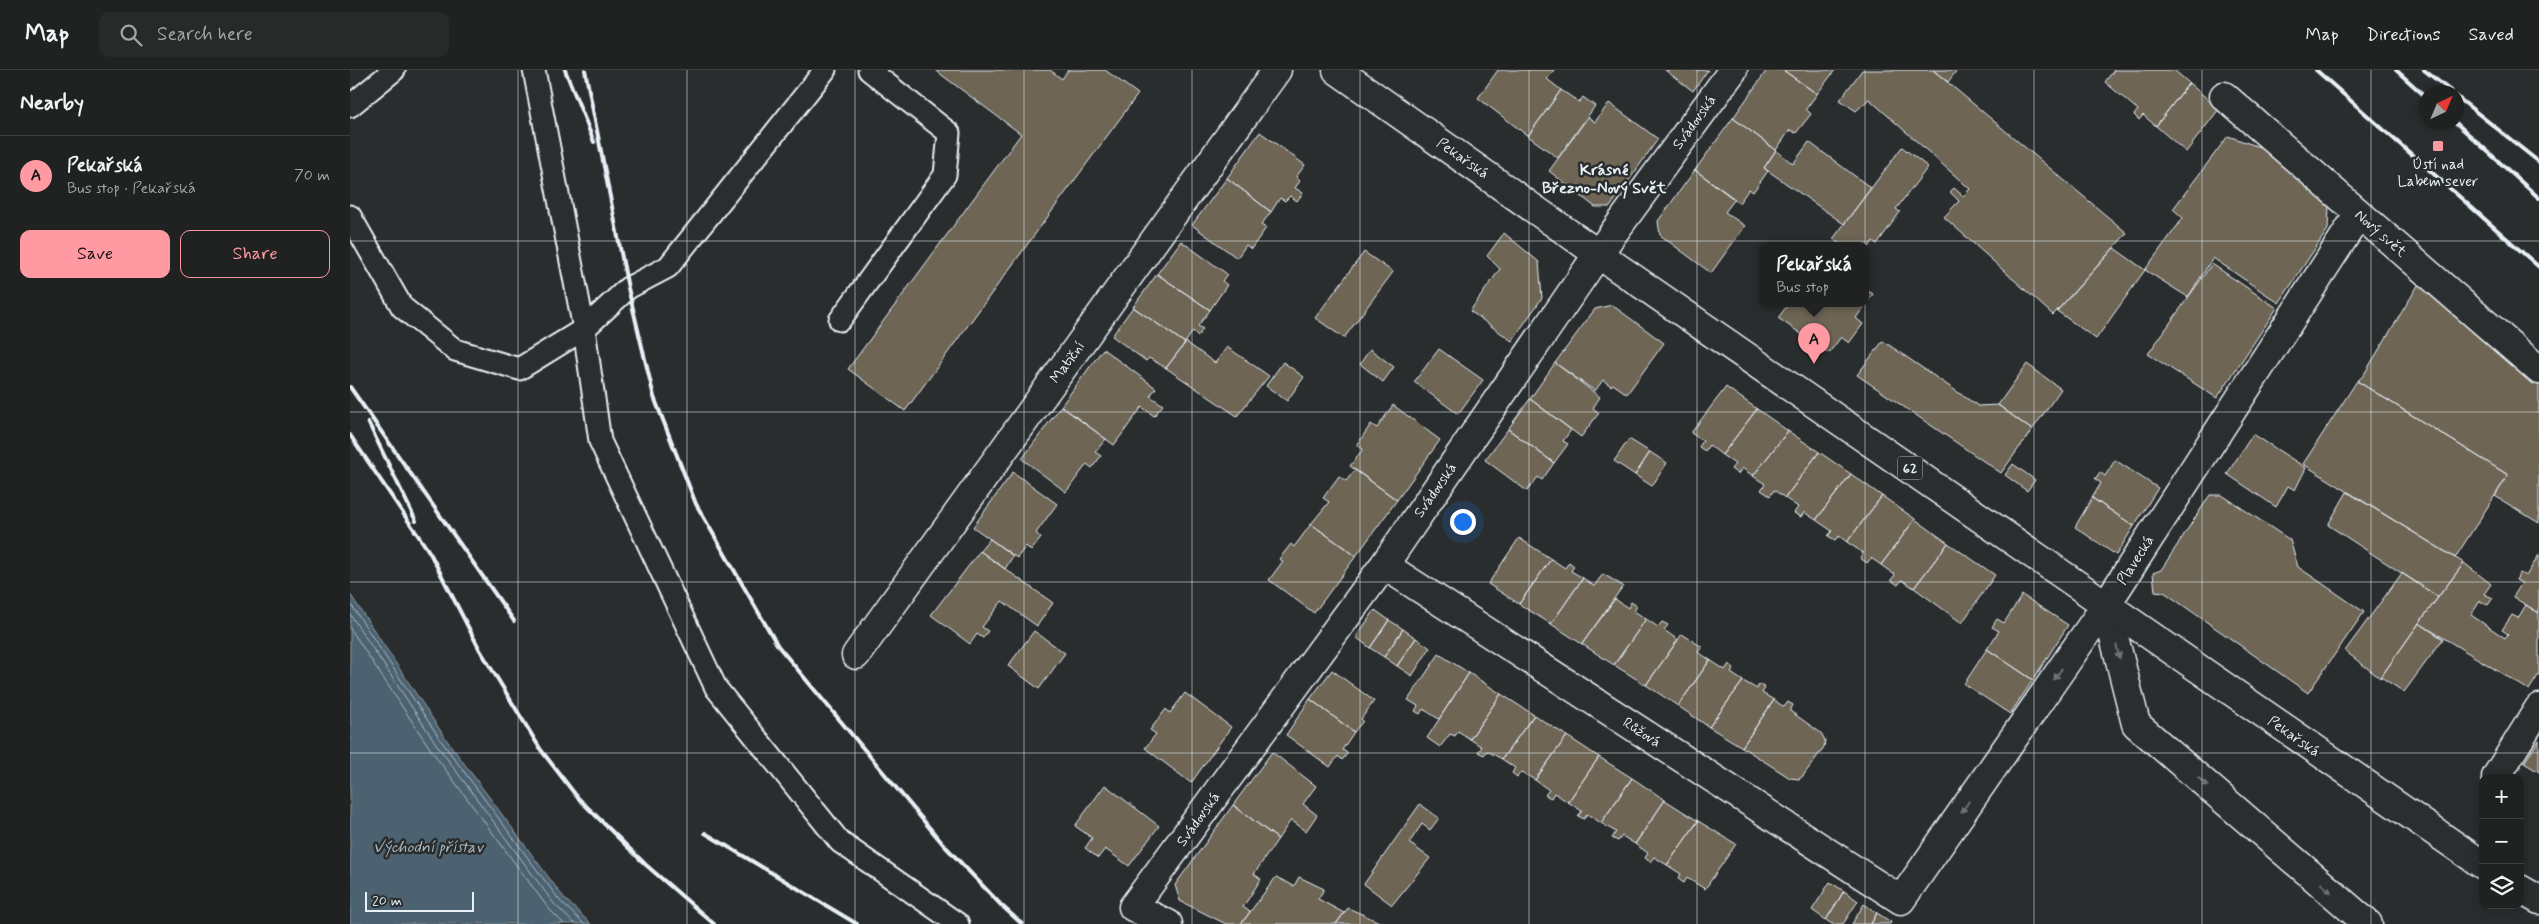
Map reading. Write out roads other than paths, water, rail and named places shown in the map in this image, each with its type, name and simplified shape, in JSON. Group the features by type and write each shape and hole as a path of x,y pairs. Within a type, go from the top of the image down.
{"street":[{"name":"Matiční","path":"856,654 1277,70"},
{"name":"Pekařská","path":"1337,70 1598,254 2033,552 2106,605 2482,864"},
{"name":"Svádovská","path":"1168,924 1133,907 1384,565 1598,254 1732,70"},
{"name":"Nový svět","path":"2224,96 2539,370"},
{"name":"Plavecká","path":"1901,900 2106,605 2359,214"},
{"name":"Růžová","path":"1384,565 1901,900"},
{"path":"2106,605 2136,724 2368,924"},
{"path":"2498,774 2539,708"},
{"path":"2524,891 2539,900"}],"lane":[{"path":"350,106 394,70"},
{"path":"534,70 584,328 600,441 716,688 840,842 958,924"},
{"path":"350,216 402,307 455,350 519,369 584,328 628,288 668,267 825,70"},
{"path":"840,320 945,175 949,133 869,70"}],"water":[{"name":"Východní přístav","path":"350,594 446,739 564,898 591,924 350,924"}],"railway":[{"path":"565,70 594,142"},
{"path":"585,70 628,288 654,397 696,504 778,646 943,844 1001,905 1022,924"},
{"path":"2316,70 2539,267"},
{"path":"2396,70 2419,91"},
{"path":"2424,70 2443,85"},
{"path":"2464,102 2539,162"},
{"path":"2464,130 2539,198"},
{"path":"350,387 514,621"},
{"path":"368,422 416,521"},
{"path":"350,435 430,553 480,650 541,750 578,798 646,865 714,924"},
{"path":"705,833 857,924"}],"place":[{"name":"Ústí nad Labem sever","path":"2438,146"},
{"name":"Pekařská","path":"1814,364"}],"district":[{"name":"Krásné Březno-Nový Svět","path":"1604,178"}]}
